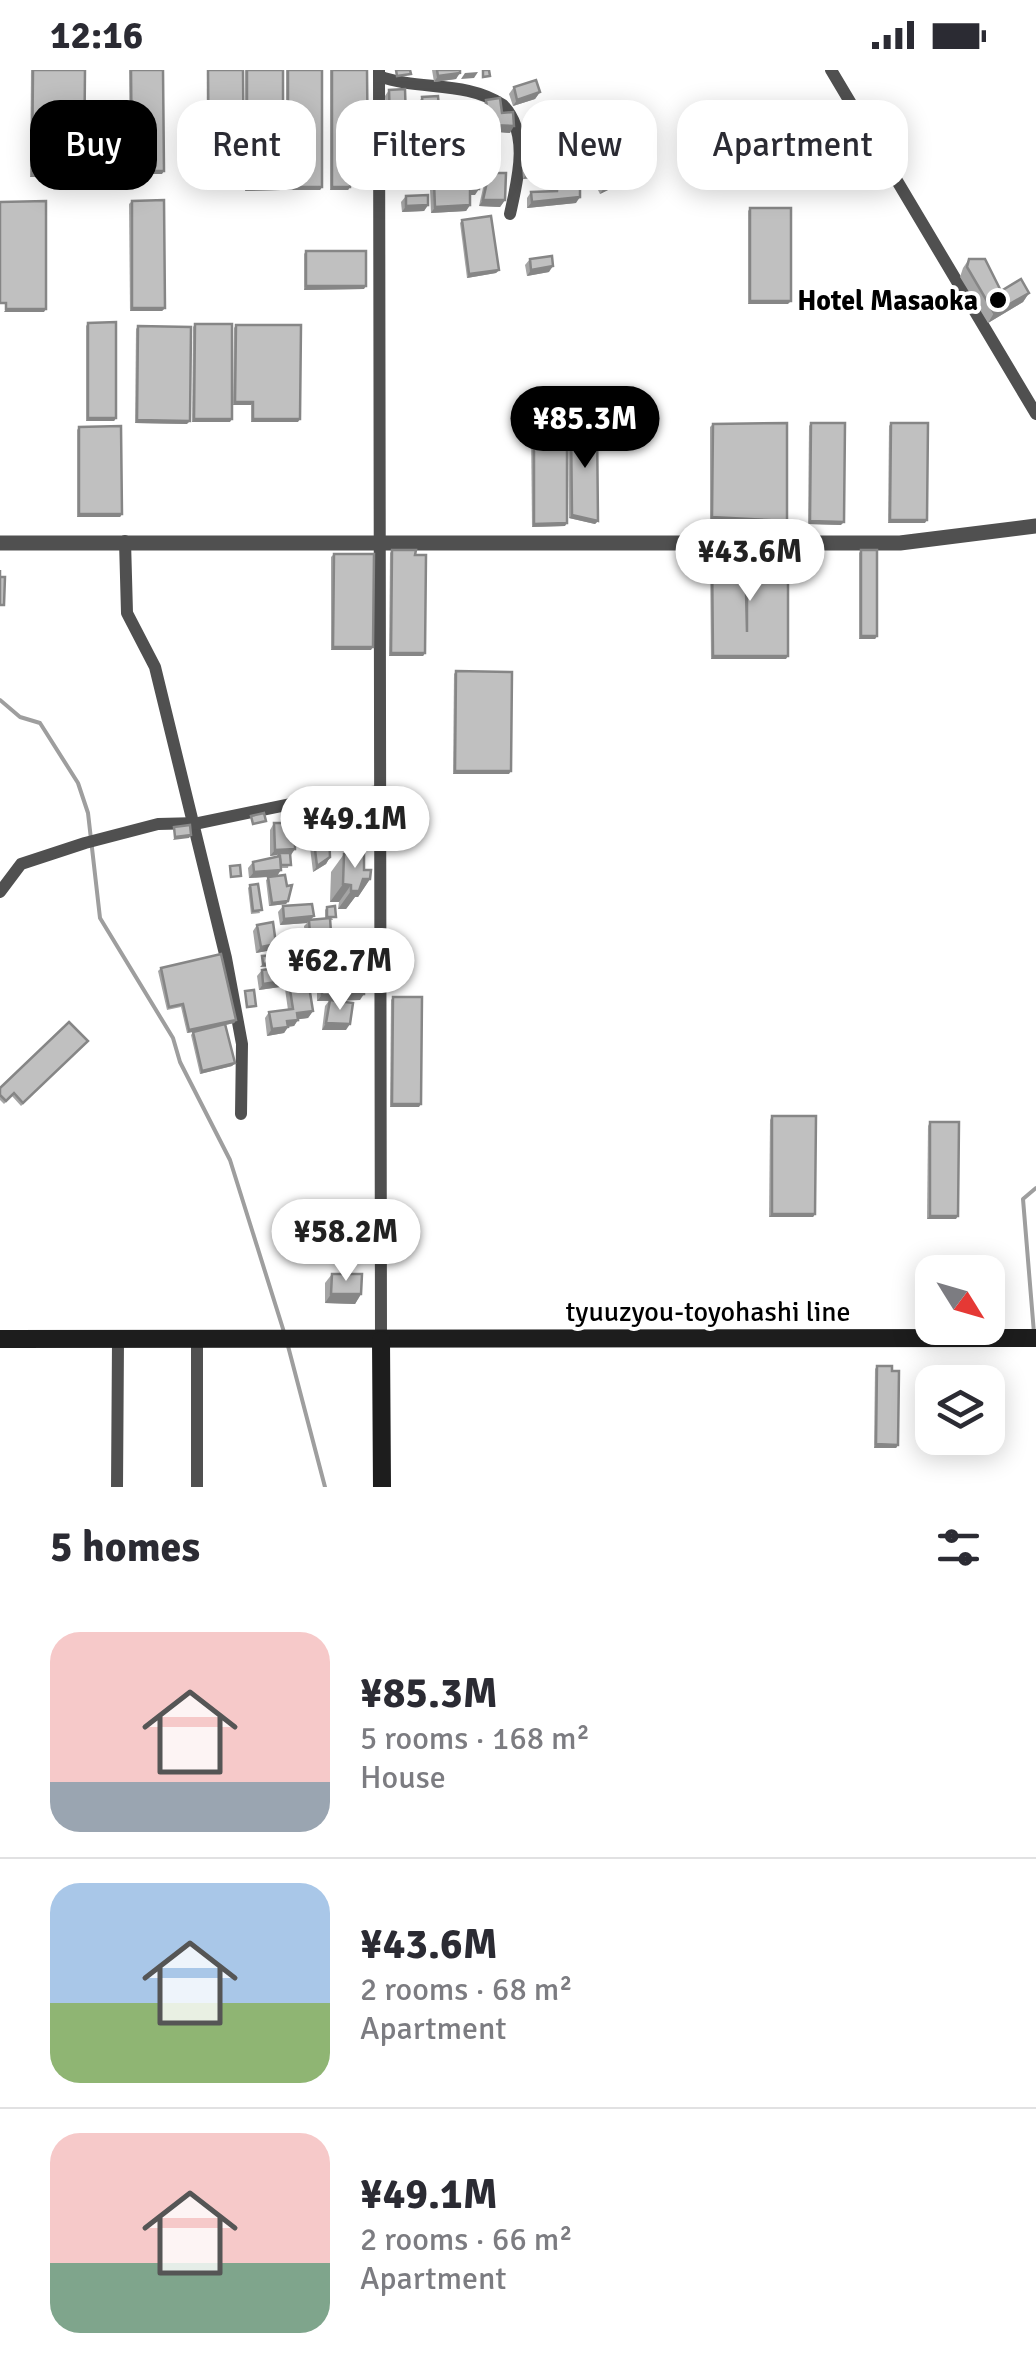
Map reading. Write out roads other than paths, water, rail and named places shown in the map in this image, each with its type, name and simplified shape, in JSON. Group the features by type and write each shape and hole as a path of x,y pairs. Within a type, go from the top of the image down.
{"main road":[{"name":"tyuuzyou-toyohashi line","path":"0,1339 118,1342 1034,1338"},
{"path":"381,1340 382,1487"}],"street":[{"path":"830,70 1036,414"},
{"path":"381,1340 379,73 403,85 445,85 503,104 518,130 520,171 510,214"},
{"path":"0,543 900,543 1036,526"},
{"path":"125,542 127,613 154,667 242,1044 241,1114"},
{"path":"0,892 21,864 158,824 193,823 325,797 381,792"},
{"path":"196,1487 197,1341"},
{"path":"117,1487 118,1342"}],"waterway":[{"path":"0,700 20,717 40,723 78,783 88,813 100,918 173,1038 180,1062 230,1160 284,1332"},
{"path":"1034,1333 1023,1199 1036,1188"},
{"path":"288,1346 325,1487"}],"place":[{"name":"Hotel Masaoka","path":"998,300"}]}
